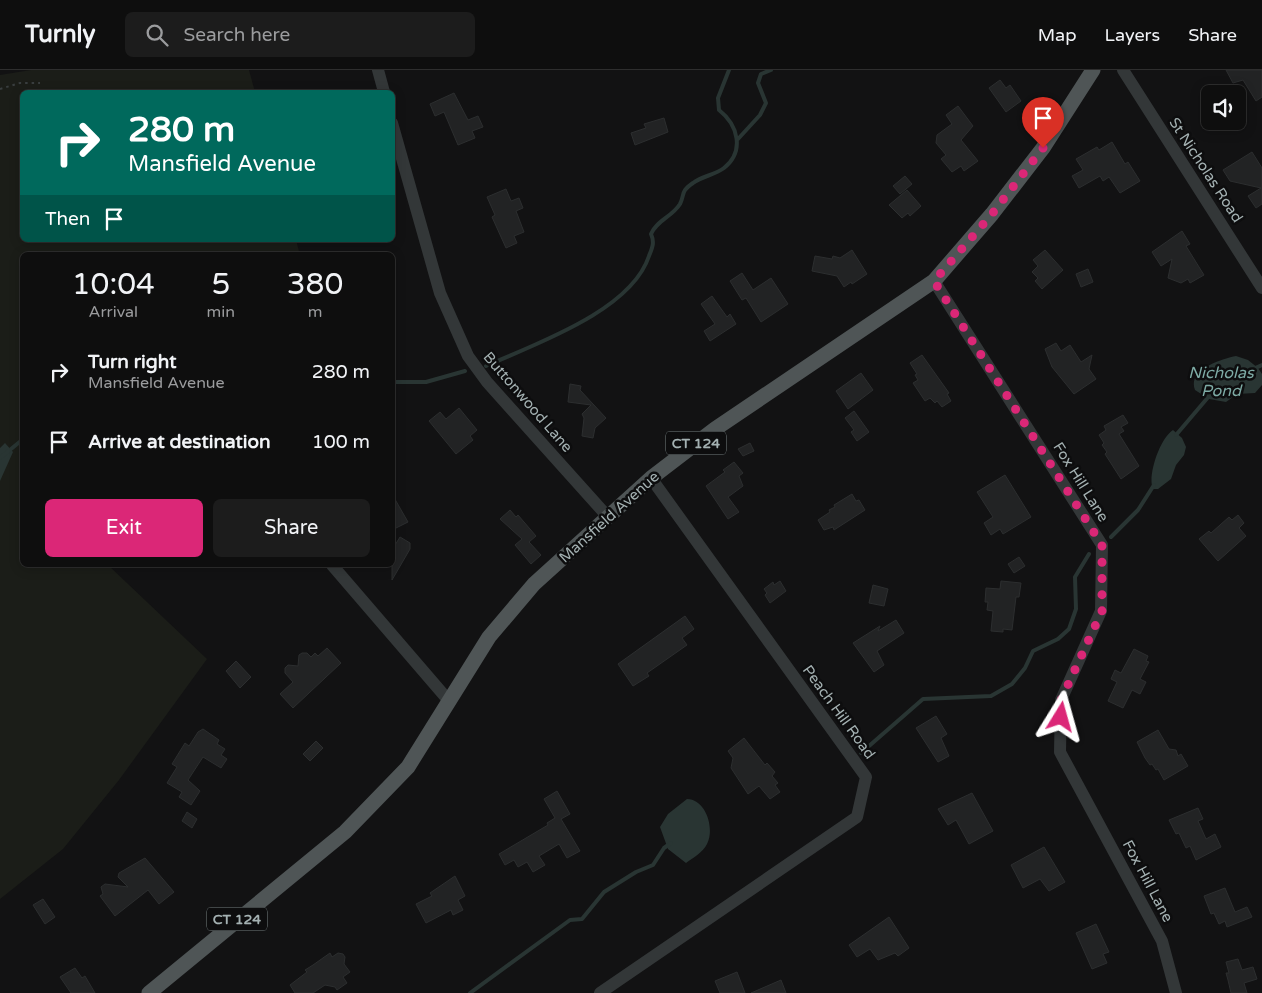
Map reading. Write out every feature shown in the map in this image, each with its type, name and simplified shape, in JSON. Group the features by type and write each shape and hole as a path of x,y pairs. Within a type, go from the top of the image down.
{"main road":[{"name":"Mansfield Avenue","path":"149,993 344,832 408,766 489,637 534,584 651,478 715,429 934,281 992,214 1043,148 1093,70"}],"street":[{"path":"378,70 383,90"},
{"name":"St Nicholas Road","path":"1123,70 1262,288"},
{"name":"Buttonwood Lane","path":"395,134 440,293 468,356 487,382 608,517"},
{"name":"Fox Hill Lane","path":"934,281 1102,545 1102,611 1061,700 1060,752 1162,941 1176,993"},
{"name":"Peach Hill Road","path":"600,993 857,817 866,777 651,478"},
{"path":"334,567 449,701"}],"path":[{"path":"0,88 20,83 40,83"}],"shaded area":[{"path":"31,70 249,70 254,90 20,90 20,242 297,242 299,252 20,252 20,567 110,567 207,659 119,780 63,849 0,899 0,75"}],"water":[{"name":"Nicholas Pond","path":"1236,356 1248,360 1262,374 1262,385 1255,393 1237,394 1226,402 1209,399 1195,390 1194,383 1201,371 1214,363"},
{"path":"1173,430 1182,438 1186,447 1184,455 1176,465 1171,479 1158,489 1153,489 1153,467 1159,449 1168,434"},
{"path":"5,443 13,452 0,481 0,448"},
{"path":"687,799 694,800 704,809 710,831 705,847 698,855 686,863 668,849 660,827 668,814"}],"building":[{"path":"1226,70 1262,70 1262,97 1256,101 1243,80 1233,83"},
{"path":"1000,80 1006,88 1010,85 1021,101 1006,112 989,88"},
{"path":"454,93 468,120 478,116 483,127 472,131 475,138 458,145 444,112 435,116 430,104"},
{"path":"958,106 973,126 961,140 978,161 964,171 961,166 952,172 941,159 946,155 936,143 937,135 952,124 946,115"},
{"path":"664,118 668,132 635,145 631,133 646,128 644,124"},
{"path":"1112,142 1125,164 1128,162 1140,181 1120,193 1109,177 1103,181 1100,176 1079,188 1072,176 1083,170 1076,159 1097,147 1099,150"},
{"path":"1252,152 1262,168 1262,204 1256,208 1248,196 1261,188 1230,181 1223,170"},
{"path":"905,176 912,184 900,194 893,186"},
{"path":"506,189 511,201 519,198 523,208 516,211 524,232 514,236 517,243 506,248 492,217 495,215 487,197"},
{"path":"907,190 921,206 910,216 908,213 902,218 889,205"},
{"path":"1182,231 1190,244 1186,246 1204,275 1190,283 1188,279 1181,283 1168,278 1172,259 1161,266 1152,252"},
{"path":"852,250 867,274 852,284 851,282 844,287 837,276 812,271 815,256 832,259 833,256 840,258"},
{"path":"1045,250 1063,270 1042,289 1035,281 1038,278 1032,272 1038,266 1033,260"},
{"path":"1088,269 1093,282 1081,287 1076,274"},
{"path":"742,273 753,290 771,278 788,304 761,322 746,298 742,300 730,281"},
{"path":"712,296 727,317 730,314 736,324 710,341 704,331 715,324 701,304"},
{"path":"1056,343 1061,351 1070,345 1081,362 1092,355 1089,369 1096,379 1074,394 1052,367 1045,349"},
{"path":"922,355 949,393 947,394 951,401 942,407 937,401 935,403 930,398 925,401 913,383 918,380 915,375 917,374 910,363"},
{"path":"861,373 873,390 848,409 836,391"},
{"path":"570,384 581,386 580,390 606,418 595,428 593,438 582,436 584,418 582,414 591,405 568,402"},
{"path":"459,408 477,430 470,436 473,440 456,454 429,421 440,412 446,419"},
{"path":"854,411 869,432 857,441 851,432 854,430 845,418"},
{"path":"1123,415 1128,423 1121,427 1124,431 1119,434 1139,466 1121,479 1105,454 1107,452 1102,445 1104,443 1099,435 1106,430 1104,426"},
{"path":"750,443 754,451 743,456 738,449"},
{"path":"734,462 743,473 739,476 743,486 728,497 739,512 728,519 706,486 725,472 723,470"},
{"path":"1005,475 1031,517 1003,534 1000,529 991,535 984,523 993,517 977,492"},
{"path":"852,494 856,501 859,500 865,510 834,530 833,527 824,530 818,520 830,512 829,510 835,507 834,505"},
{"path":"395,499 408,522 395,528"},
{"path":"510,510 516,517 518,515 536,536 529,542 541,555 531,564 515,545 522,539 500,519"},
{"path":"1238,515 1244,523 1239,528 1246,536 1218,561 1199,539 1209,531 1211,533 1229,517 1232,520"},
{"path":"400,537 410,543 410,549 392,580 392,567 395,567 395,545"},
{"path":"1019,557 1025,566 1014,573 1008,564"},
{"path":"780,581 786,591 770,603 764,589 773,582 774,585"},
{"path":"1001,581 1021,583 1019,597 1016,597 1012,630 1003,629 1003,632 991,631 993,611 987,610 988,602 985,602 986,588 1000,589"},
{"path":"873,585 888,589 884,606 869,603"},
{"path":"685,616 694,629 682,638 687,645 647,673 649,676 633,686 618,664"},
{"path":"896,620 904,633 877,651 884,665 874,672 853,643 880,626 878,631"},
{"path":"327,648 341,663 293,708 280,694 293,682 285,673 285,668 288,665 298,666 299,655 302,653 307,653 311,657 315,653 318,656"},
{"path":"1134,649 1148,656 1146,661 1149,662 1140,679 1146,682 1140,694 1132,690 1123,708 1108,701 1117,682 1111,679 1115,670 1121,673"},
{"path":"236,661 251,677 240,688 226,671"},
{"path":"936,716 947,734 941,738 949,756 938,762 916,728"},
{"path":"203,729 219,740 217,744 225,749 221,755 227,759 221,768 203,757 188,780 200,791 191,805 179,797 182,792 167,783 177,767 172,764 185,743 189,746 198,732"},
{"path":"1158,730 1169,749 1176,750 1178,756 1181,754 1188,766 1164,780 1158,769 1156,770 1152,764 1150,765 1145,758 1137,742"},
{"path":"744,738 765,765 767,763 775,772 772,776 778,783 775,785 780,792 770,799 759,786 748,794 731,768 733,758 728,751"},
{"path":"316,741 323,748 310,761 303,754"},
{"path":"557,791 570,814 561,819 580,851 567,858 559,844 539,856 545,865 533,872 527,862 518,867 514,860 505,865 499,854 548,825 547,823 555,818 544,799"},
{"path":"972,793 993,831 969,844 956,820 948,825 938,809"},
{"path":"1198,808 1203,819 1198,821 1206,839 1215,834 1221,847 1196,860 1190,846 1186,848 1179,833 1176,834 1169,820"},
{"path":"187,812 197,819 192,828 182,821"},
{"path":"1044,847 1065,882 1049,891 1040,879 1023,888 1011,865"},
{"path":"145,858 174,892 159,904 148,890 115,916 100,896 103,894 101,887 105,884 128,887 118,877 119,873"},
{"path":"455,876 465,896 458,900 463,910 453,915 451,910 426,923 416,904 432,896 430,893"},
{"path":"1225,888 1235,912 1247,907 1252,917 1227,927 1225,921 1219,924 1214,913 1211,914 1204,896"},
{"path":"43,899 55,917 45,924 33,905"},
{"path":"889,917 909,948 898,956 895,953 878,960 870,949 857,957 849,945"},
{"path":"1096,924 1109,952 1103,954 1107,963 1092,969 1076,933"},
{"path":"330,953 332,957 338,953 343,954 345,957 344,964 350,972 343,977 347,983 337,990 335,987 325,985 313,993 295,993 290,985 307,972 305,970"},
{"path":"1238,959 1242,970 1253,967 1257,979 1244,983 1247,993 1231,993 1226,973 1229,973 1226,962"},
{"path":"75,968 82,978 85,976 95,993 71,993 60,977"},
{"path":"737,972 745,993 720,993 715,981"},
{"path":"781,980 786,993 751,993"}],"waterway":[{"path":"486,366 579,323 623,293 639,276 652,248 653,240 651,234 654,229 677,208 684,191 689,186 724,168 735,154 737,146 734,130 726,116 719,110 718,98 729,70"},
{"path":"738,139 760,115 766,103 758,83 761,74 771,70"},
{"path":"1253,369 1262,365"},
{"path":"395,382 426,382 465,371"},
{"path":"1176,435 1210,395"},
{"path":"0,458 20,442"},
{"path":"1111,537 1138,510 1154,485"},
{"path":"861,753 923,699 991,696 1012,684 1025,668 1033,651 1058,639 1069,629 1076,609 1075,577 1089,554"},
{"path":"470,993 570,920 582,919 604,892 636,872 653,865 664,848 671,843"}],"route":[{"path":"1043,148 992,214 934,281 1102,545 1102,611 1061,700 1061,717"}]}
